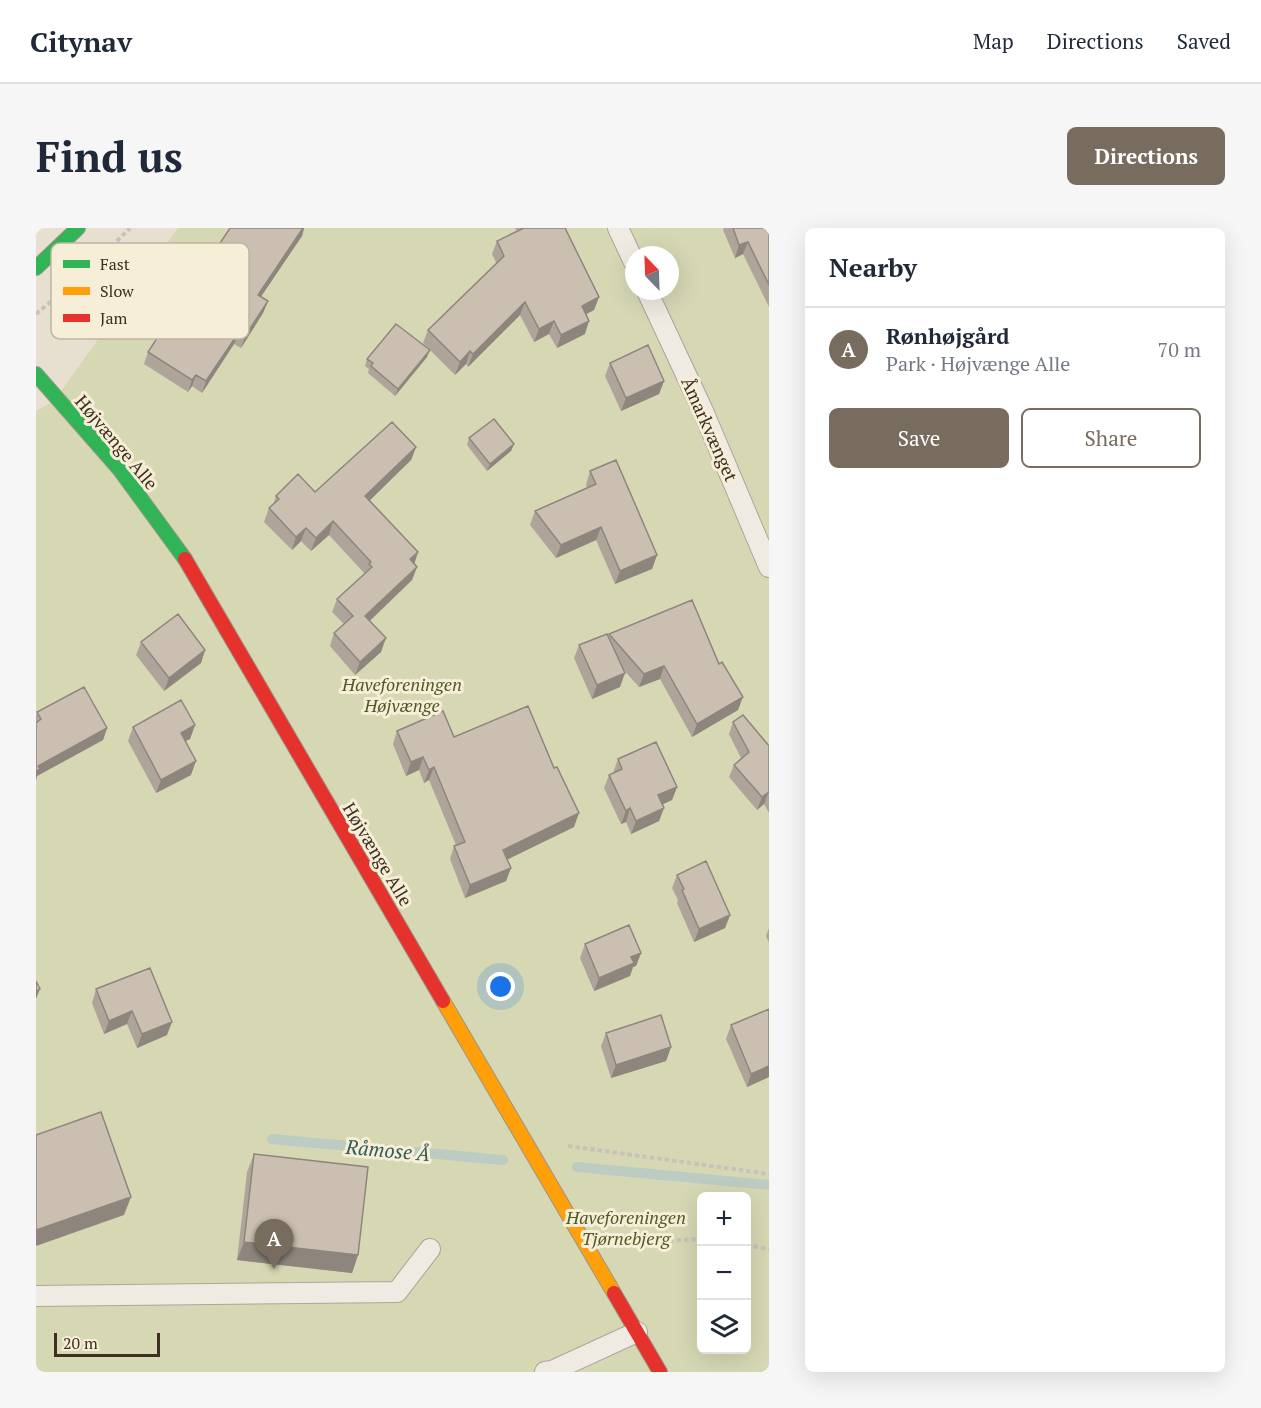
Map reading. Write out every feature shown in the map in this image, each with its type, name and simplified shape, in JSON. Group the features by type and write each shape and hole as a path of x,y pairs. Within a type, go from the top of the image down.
{"street":[{"path":"62,243 78,228"},
{"path":"36,268 51,254"},
{"name":"Højvænge Alle","path":"36,374 120,470 176,543 660,1372"}],"lane":[{"path":"618,228 626,246"},
{"name":"Åmarkvænget","path":"651,300 703,411 769,567"},
{"path":"36,1296 397,1292 430,1249"},
{"path":"545,1372 552,1371 637,1332"}],"path":[{"path":"526,1140 769,1174"},
{"path":"587,1245 697,1239"},
{"path":"751,1246 769,1249"}],"green space":[{"name":"Haveforeningen Højvænge","path":"178,228 769,228 769,1372 36,1372 36,411 54,401 98,339 249,339 249,243 167,243"}],"building":[{"path":"230,228 303,228 258,295 268,301 249,330 249,243 220,243"},
{"path":"524,228 565,228 599,297 582,306 589,321 561,335 554,321 539,329 525,302 473,354 470,351 460,362 428,330 504,256 497,241"},
{"path":"733,228 769,228 769,285 748,242 739,245"},
{"path":"396,324 430,350 398,389 371,366 373,363 367,359"},
{"path":"157,339 234,339 206,381 196,375 192,380 148,352"},
{"path":"648,345 664,381 626,398 610,363"},
{"path":"494,419 514,444 490,464 469,438"},
{"path":"392,422 416,447 365,496 418,552 410,559 417,567 365,616 386,638 360,662 334,633 353,616 337,599 372,567 369,564 371,562 333,521 316,538 306,528 296,537 269,508 279,499 276,496 298,474 315,492"},
{"path":"616,460 657,555 620,571 601,527 561,545 535,511 596,484 590,471"},
{"path":"692,600 719,664 722,662 743,697 697,724 664,666 644,674 609,634"},
{"path":"178,614 205,650 169,678 141,642"},
{"path":"607,634 625,673 597,685 579,645"},
{"path":"84,687 107,728 38,766 40,769 36,771 36,723 41,719 37,712"},
{"path":"181,700 195,725 181,733 196,761 161,780 133,727"},
{"path":"528,706 554,768 557,767 579,813 503,850 511,868 470,885 454,846 465,842 434,767 429,770 423,757 411,762 397,731 443,711 454,737"},
{"path":"743,715 769,746 769,792 762,797 734,765 749,752 733,722"},
{"path":"656,742 677,787 658,795 664,808 636,821 630,808 626,811 609,775 622,769 618,759"},
{"path":"706,861 730,915 699,929 677,875"},
{"path":"629,925 641,953 631,957 634,963 599,978 585,944"},
{"path":"150,968 172,1022 142,1034 132,1011 109,1021 96,989"},
{"path":"769,1009 769,1066 751,1074 731,1025"},
{"path":"661,1015 671,1047 616,1065 606,1033"},
{"path":"101,1112 131,1197 36,1230 36,1135"},
{"path":"254,1154 368,1167 358,1255 244,1242"}],"waterway":[{"name":"Råmose Å","path":"272,1139 503,1160"},
{"name":"Råmose Å","path":"577,1167 769,1185"}],"traffic: fast":[{"path":"62,243 78,228"},
{"path":"36,268 51,254"},
{"path":"36,374 120,470 185,559"}],"traffic: slow":[{"path":"443,1001 614,1293"}],"traffic: jam":[{"path":"185,559 443,1001"},
{"path":"614,1293 660,1372"}],"place":[{"name":"Rønhøjgård","path":"274,1269"}],"park label":[{"name":"Haveforeningen Tjørnebjerg","path":"626,1227"}]}
